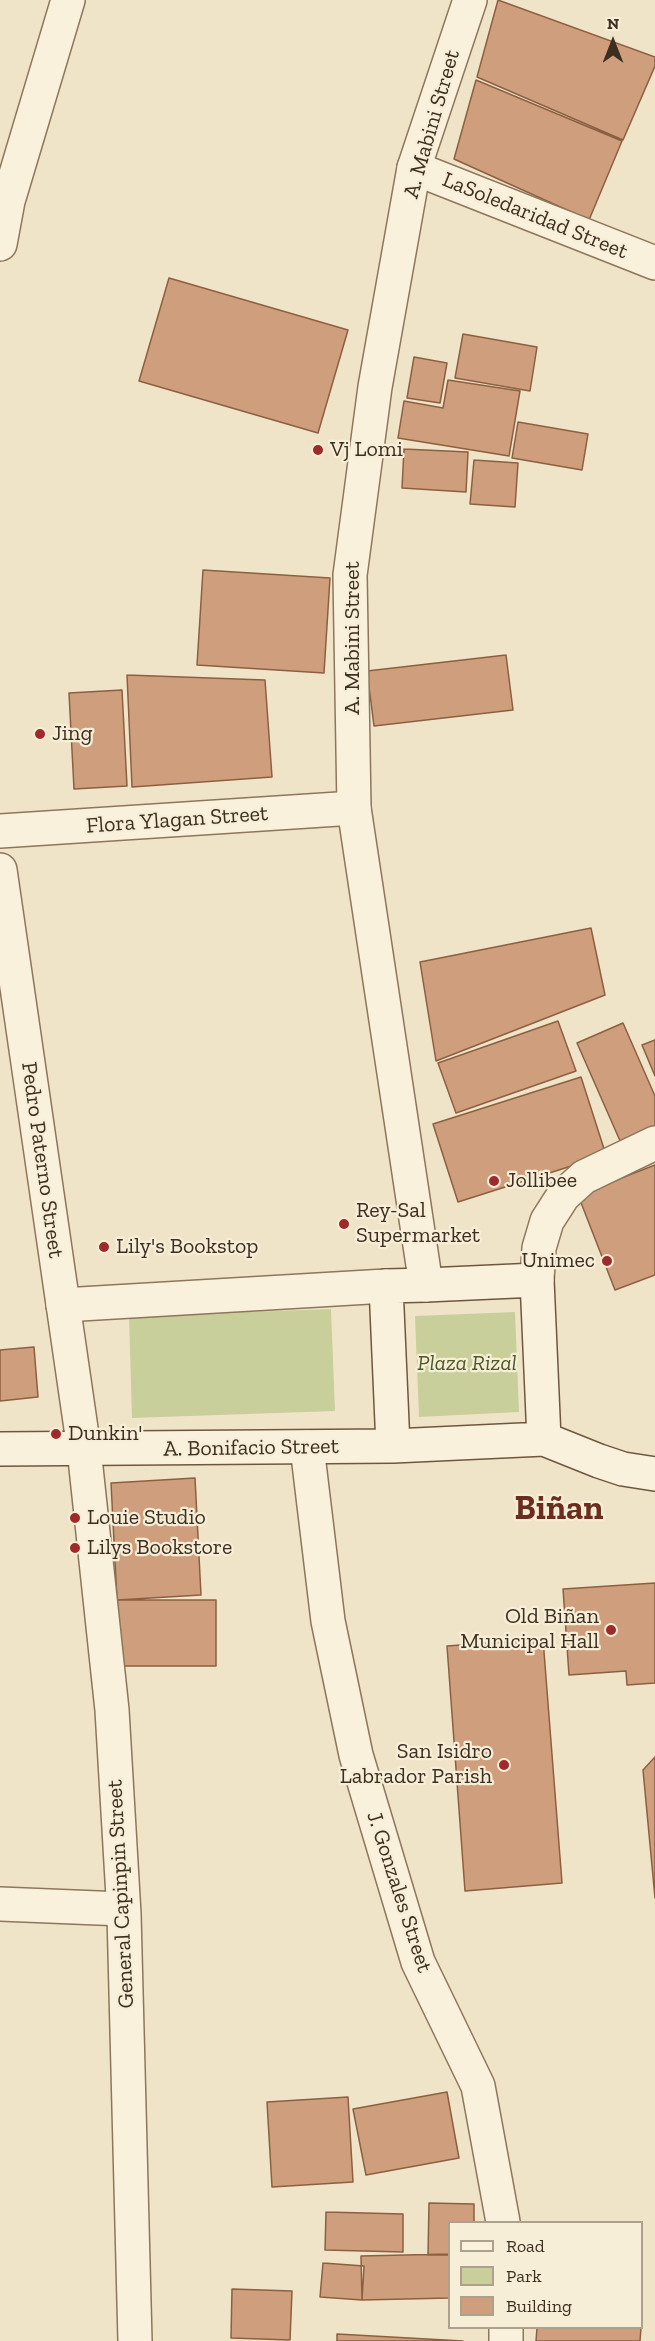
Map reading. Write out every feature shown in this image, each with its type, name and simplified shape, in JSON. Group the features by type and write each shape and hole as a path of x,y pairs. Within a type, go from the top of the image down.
{"street":[{"path":"0,244 8,201 69,0"},
{"name":"A. Mabini Street","path":"426,1285 354,808 350,575 375,387 414,168 470,0"},
{"name":"LaSoledaridad Street","path":"414,168 655,263"},
{"name":"Flora Ylagan Street","path":"0,831 354,808"},
{"name":"Pedro Paterno Street","path":"0,870 84,1449"},
{"path":"655,1143 584,1177 563,1196 547,1221 539,1248 537,1280 544,1439 623,1469 655,1474"},
{"path":"63,1305 386,1286 537,1280"},
{"path":"386,1286 393,1446"},
{"name":"A. Bonifacio Street","path":"0,1449 393,1446 544,1439"},
{"name":"J. Gonzales Street","path":"307,1447 328,1621 356,1755 418,1962 478,2086 503,2221"},
{"name":"General Capinpin Street","path":"84,1449 112,1710 123,1909 135,2341"},
{"path":"0,1904 123,1909"}],"green space":[{"path":"331,1309 335,1411 132,1418 129,1316"},
{"name":"Plaza Rizal","path":"515,1312 519,1412 419,1417 415,1316"}],"building":[{"path":"498,0 655,57 655,66 623,140 477,77"},
{"path":"476,80 622,141 589,220 454,159"},
{"path":"169,278 348,330 318,433 139,381"},
{"path":"463,334 537,347 530,391 455,378"},
{"path":"414,357 447,363 440,403 407,398"},
{"path":"448,380 520,391 509,456 398,438 404,401 443,408"},
{"path":"518,422 588,434 582,470 512,458"},
{"path":"404,449 468,452 466,492 402,488"},
{"path":"474,460 518,463 515,507 470,504"},
{"path":"203,570 330,578 324,673 197,665"},
{"path":"506,655 513,710 374,726 367,671"},
{"path":"127,675 265,680 272,777 132,787"},
{"path":"122,690 127,786 74,789 69,693"},
{"path":"591,928 605,995 436,1061 420,962"},
{"path":"558,1021 576,1071 456,1113 438,1063"},
{"path":"623,1023 655,1096 655,1128 621,1143 577,1043"},
{"path":"655,1040 655,1076 642,1045"},
{"path":"581,1077 606,1155 458,1202 433,1124"},
{"path":"655,1165 655,1275 615,1290 578,1195"},
{"path":"34,1347 38,1397 0,1401 0,1350"},
{"path":"195,1478 201,1595 117,1600 111,1483"},
{"name":"Old Biñan Municipal Hall","path":"655,1583 655,1683 627,1685 626,1671 569,1675 563,1589"},
{"path":"117,1600 216,1600 216,1666 117,1666"},
{"name":"San Isidro Labrador Parish","path":"543,1639 562,1883 465,1891 447,1646"},
{"path":"655,1757 655,1898 643,1770"},
{"path":"447,2092 459,2158 366,2175 353,2109"},
{"path":"348,2097 353,2182 272,2187 267,2102"},
{"path":"429,2203 474,2204 474,2221 448,2221 448,2255 428,2255"},
{"path":"326,2212 403,2214 403,2252 325,2250"},
{"path":"448,2254 448,2298 362,2300 361,2256"},
{"path":"323,2263 364,2266 362,2300 320,2297"},
{"path":"232,2289 292,2291 290,2340 231,2338"},
{"path":"537,2329 641,2329 640,2341 536,2341"},
{"path":"337,2334 463,2341 337,2341"}],"place":[{"name":"Vj Lomi","path":"318,450"},
{"name":"Jing","path":"40,734"},
{"name":"Jollibee","path":"494,1181"},
{"name":"Rey-Sal Supermarket","path":"344,1224"},
{"name":"Lily's Bookstop","path":"104,1247"},
{"name":"Unimec","path":"607,1261"},
{"name":"Dunkin'","path":"56,1434"},
{"name":"Louie Studio","path":"75,1518"},
{"name":"Lilys Bookstore","path":"75,1548"},
{"name":"Old Biñan Municipal Hall","path":"611,1630"},
{"name":"San Isidro Labrador Parish","path":"504,1765"}],"district":[{"name":"Biñan","path":"559,1509"}]}
